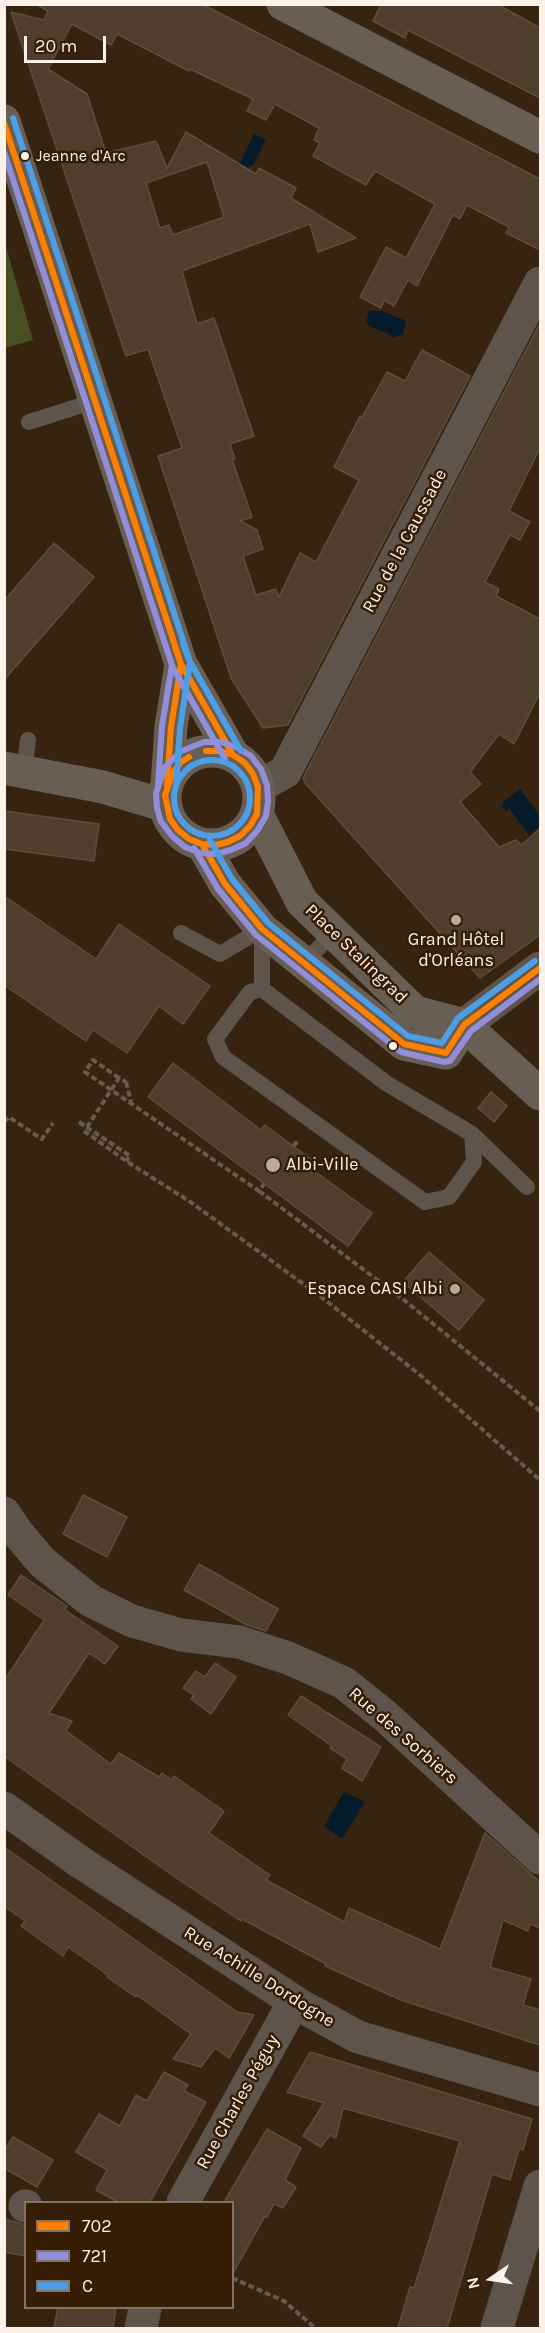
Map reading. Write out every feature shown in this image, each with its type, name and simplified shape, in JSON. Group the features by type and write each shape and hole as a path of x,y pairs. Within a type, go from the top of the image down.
{"main road":[{"path":"283,4 540,137"},
{"path":"4,121 181,664 233,755 253,774 257,801 250,826 234,839 215,845 202,844 189,839 170,819 166,796 171,727 181,664"},
{"path":"166,796 172,772 193,755 213,751 233,755"},
{"path":"19,760 103,787 166,796"},
{"name":"Place Stalingrad","path":"202,844 225,884 262,928 404,1044 446,1053 464,1025 415,1012 302,902 257,801"},
{"path":"464,1025 540,1094"}],"street":[{"name":"Rue de la Caussade","path":"257,801 285,772 540,283"},
{"path":"464,1025 540,968"},
{"name":"Rue des Sorbiers","path":"4,1513 16,1532 42,1562 91,1601 132,1621 180,1635 239,1642 288,1658 344,1683 384,1715 540,1858"},
{"name":"Rue Achille Dordogne","path":"4,1808 80,1863 294,2002 358,2037 540,2090"},
{"name":"Rue Charles Péguy","path":"184,2201 294,2002"},
{"path":"497,2328 540,2186"},
{"path":"141,2328 145,2309"}],"lane":[{"path":"28,423 95,401"},
{"path":"181,933 220,954 262,928"},
{"path":"262,928 262,989"},
{"path":"304,963 333,933"},
{"path":"262,989 386,1083 472,1134 527,1187"},
{"path":"262,989 250,992 215,1039 223,1057 425,1202 449,1197 474,1162 472,1134"}],"path":[{"path":"131,1104 126,1082 93,1060 85,1072 131,1104 259,1191 404,1300 540,1411"},
{"path":"85,1129 119,1078"},
{"path":"4,1122 9,1117 42,1139 52,1123"},
{"path":"126,1161 130,1156 79,1122 126,1161 189,1201 320,1296 420,1374 540,1480"},
{"path":"293,1146 298,1141"},
{"path":"259,1191 264,1184"},
{"path":"234,2279 284,2301 315,2328"}],"green space":[{"path":"4,240 33,340 5,348 4,348"}],"water":[{"path":"254,134 266,140 254,164 245,169 239,165"},
{"path":"369,311 382,311 406,321 403,334 394,338 373,328 366,323"},
{"path":"520,789 540,816 540,826 529,835 509,808 506,811 502,806 504,801"},
{"path":"344,1792 365,1802 342,1839 324,1826"}],"building":[{"path":"36,4 202,4 540,179 540,250 506,233 509,227 467,205 460,219 453,215 417,286 408,280 394,306 384,300 381,308 360,297 386,247 406,258 435,204 375,171 366,185 313,156 320,143 314,140 319,128 275,104 266,120 247,111 253,99 190,69 189,71 117,34 111,45 72,24 48,69 87,94 106,153 156,141 167,168 186,132 256,174 259,168 296,188 291,198 356,238 318,252 310,224 182,271 197,324 214,318 254,436 230,444 235,459 232,459 252,517 240,521 257,530 263,549 243,556 256,595 276,589 279,597 300,553 316,562 359,480 334,467 360,416 362,417 387,372 405,381 422,350 470,376 288,725 263,728 231,678 158,456 182,448 148,349 126,356 11,12 44,20 48,11","holes":["207,162 224,217 173,235 169,225 160,228 146,183"]},
{"path":"381,4 497,4 540,28 540,98 408,30 405,38 373,21"},
{"path":"540,323 540,448 509,511 530,522 520,540 510,535 485,582 499,589 496,596 540,619 540,693 514,744 499,734 470,772 481,784 460,802 499,847 516,840 521,845 540,829 540,935 480,978 305,783 303,778"},
{"path":"54,543 94,577 4,680 4,601"},
{"path":"4,811 99,824 94,861 4,849"},
{"path":"4,896 96,959 119,924 210,986 183,1024 159,1006 127,1053 93,1030 86,1041 4,985"},
{"path":"173,1063 261,1130 265,1125 317,1164 313,1170 372,1213 348,1246 148,1097"},
{"path":"491,1092 507,1106 494,1122 478,1108"},
{"path":"429,1252 484,1300 459,1330 403,1282"},
{"path":"83,1495 127,1517 107,1557 63,1534"},
{"path":"199,1564 278,1609 266,1631 247,1625 184,1590"},
{"path":"21,1575 67,1606 65,1610 118,1646 105,1664 89,1653 49,1713 72,1721 66,1731 111,1764 119,1753 159,1777 162,1773 172,1780 174,1776 224,1811 209,1833 270,1875 266,1880 344,1922 349,1908 440,1949 485,1833 540,1882 540,1928 530,1924 528,1931 503,1920 490,1967 531,1979 523,2005 540,2010 540,2045 401,2000 325,1966 326,1964 242,1919 241,1921 4,1756 4,1681 44,1620 8,1595"},
{"path":"215,1663 236,1677 211,1714 191,1699 194,1695 183,1688 196,1671 205,1677"},
{"path":"301,1696 381,1747 362,1781 342,1768 347,1759 288,1715"},
{"path":"4,1847 237,2012 254,2015 229,2058 215,2048 201,2067 173,2059 191,2034 137,1995 136,1997 107,1977 108,1975 68,1947 63,1956 21,1926 25,1921 4,1906"},
{"path":"310,2052 532,2119 523,2150 519,2149 510,2180 492,2174 447,2328 398,2328 410,2287 414,2288 460,2141 343,2108 336,2138 330,2135 321,2147 303,2136 324,2103 287,2092"},
{"path":"164,2072 188,2085 184,2091 206,2102 151,2201 116,2201 96,2190 107,2170 76,2152 99,2114 120,2126 136,2095 147,2101"},
{"path":"267,2129 301,2148 285,2180 296,2187 283,2208 274,2204 267,2217 265,2216 234,2271 234,2201 225,2201"},
{"path":"13,2137 53,2160 37,2187 4,2168 4,2152"},
{"path":"4,2219 24,2224 24,2256 4,2252"},
{"path":"58,2309 116,2309 113,2328 54,2328"}],"transit line":[{"name":"C","path":"13,118 190,662 180,728 176,786"},
{"name":"702","path":"4,123 181,664 171,727 167,785"},
{"name":"721","path":"4,152 172,665 162,726 158,784"},
{"name":"C","path":"183,644 189,660 241,751"},
{"name":"702","path":"175,647 181,664 233,755"},
{"name":"721","path":"167,650 173,668 225,759"},
{"name":"721","path":"163,824 185,847 200,853 216,854 246,843 266,816 267,785 261,769 251,756 236,747 221,742 204,742 184,750"},
{"name":"702","path":"189,757 181,762 173,772 165,795 170,819 189,839 202,844 215,845 228,842 240,836 257,814 258,787 245,763 233,755 220,751 206,751"},
{"name":"721","path":"161,822 156,793 165,767 180,752"},
{"name":"C","path":"212,760 226,763 239,771 247,784 250,798 247,812 239,825 226,833 212,836 198,833 185,825 177,812 174,798 177,784 185,771 198,763 212,760"},
{"name":"C","path":"210,840 232,879 268,923 408,1036 442,1043 458,1018 535,961"},
{"name":"702","path":"202,844 225,884 262,929 404,1044 446,1053 464,1025 540,968"},
{"name":"721","path":"194,848 218,889 256,935 401,1052 444,1062 450,1061 471,1031 540,979"}],"place":[{"name":"Jeanne d'Arc","path":"25,156"},
{"name":"Grand Hôtel d'Orléans","path":"456,920"},
{"name":"Albi-Ville","path":"273,1165"},
{"name":"Espace CASI Albi","path":"455,1289"}]}
